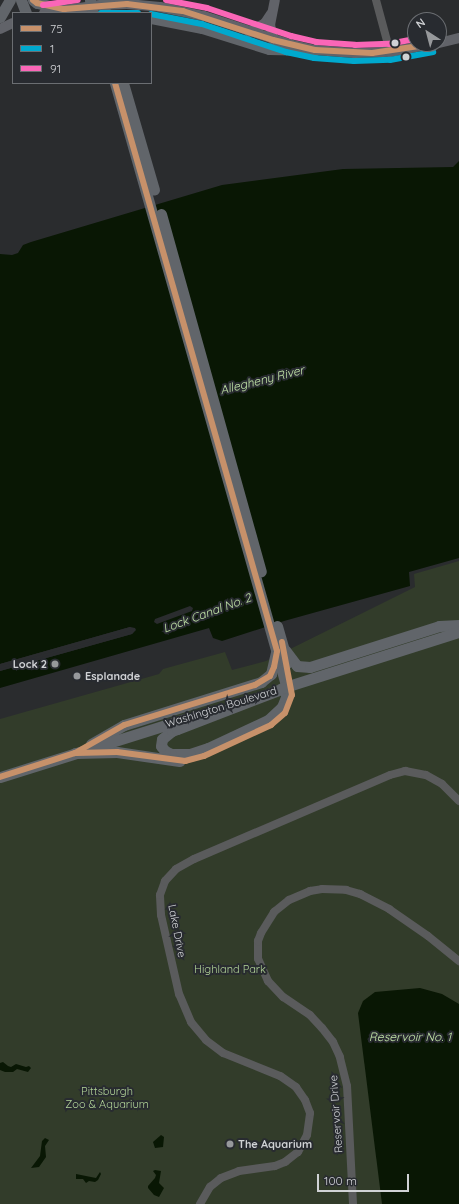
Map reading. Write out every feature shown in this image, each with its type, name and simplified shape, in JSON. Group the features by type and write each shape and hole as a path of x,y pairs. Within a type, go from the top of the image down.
{"highway":[{"path":"0,17 10,0"},
{"path":"21,0 26,12"},
{"path":"32,0 41,4 64,9"},
{"path":"32,0 36,12"},
{"path":"90,0 94,12"},
{"path":"94,12 96,0"},
{"path":"104,0 105,12"},
{"path":"152,18 202,28 269,49 315,50"},
{"path":"115,84 280,650 297,666 307,668 436,627 459,625"},
{"path":"75,753 118,752 174,761 197,758 274,723 288,708 289,692 286,685 280,650 123,84"},
{"name":"Washington Boulevard","path":"75,753 289,692 459,632"},
{"path":"0,777 75,753 124,725 261,682 271,674 280,650"},
{"path":"289,692 282,707 271,718 202,750 190,754 175,754 165,751 161,746 164,736 172,731 289,692"}],"main road":[{"path":"272,40 270,25 274,1"},
{"path":"272,40 276,28 274,1"},
{"path":"49,12 107,5 160,7 204,16 272,40 315,50 355,53 390,52 407,49"},
{"path":"249,32 267,21 272,12"},
{"path":"0,29 12,23"},
{"path":"447,41 459,38"}],"street":[{"path":"376,0 390,52"},
{"name":"Lake Drive","path":"200,1204 210,1187 221,1178 239,1171 275,1166 295,1155 307,1135 310,1113 305,1100 296,1087 280,1076 223,1053 206,1040 191,1022 179,994 161,915 160,895 165,881 176,868 194,859 390,775 406,772 426,775 442,784 459,801"},
{"name":"Reservoir Drive","path":"353,1204 347,1086 340,1057 333,1042 322,1028 310,1016 283,997 268,981 258,959 258,941 261,933 274,912 289,900 322,889 346,890 360,894 389,909 428,936 459,961"}],"green space":[{"name":"Highland Park","path":"459,561 459,1204 0,1204 0,719 159,674 163,669 225,652 232,670 266,661 415,587 414,574"}],"water":[{"path":"459,161 459,558 409,572 410,586 284,621 222,641 213,638 209,628 0,688 0,671 132,634 135,630 130,627 0,664 0,254 12,255 18,253 23,245 31,242 222,185 343,169 453,167"},
{"name":"Reservoir No. 1","path":"420,988 442,994 459,1004 459,1204 382,1204 358,1013 363,1001 375,992"},
{"path":"3,1062 11,1067 16,1064 26,1067 29,1066 31,1068 28,1072 17,1069 13,1072 5,1072 0,1070 0,1063"},
{"path":"161,1135 164,1137 163,1147 155,1148 153,1142"},
{"path":"45,1138 49,1140 45,1146 46,1157 39,1167 31,1168 40,1156 42,1141"},
{"path":"153,1171 161,1171 159,1183 164,1188 159,1197 154,1195 148,1188 155,1178 156,1175"},
{"path":"100,1172 101,1174 98,1180 95,1182 89,1181 86,1183 83,1179 76,1179 76,1174 96,1178"}],"pier":[{"path":"190,606 193,608 192,611 157,624 154,622 155,619"},
{"path":"130,627 135,628 136,630 132,634 0,671 0,669 131,632 133,630 0,666 0,664"}],"transit line":[{"name":"75","path":"33,0 37,3 64,9 127,4 183,11 273,40 315,50 372,53 407,48"},
{"name":"91","path":"43,5 78,0"},
{"name":"91","path":"166,0 207,8 291,36 316,42 355,45 389,44 407,41"},
{"name":"1","path":"152,14 202,24 286,52 314,58 354,61 390,60 433,52"},
{"name":"75","path":"0,777 75,753 124,725 255,685 270,676 274,667 277,651 115,84"},
{"name":"75","path":"76,753 117,752 185,761 204,756 271,725 285,713 292,695 282,642"}],"place":[{"name":"Lock 2","path":"55,664"},
{"name":"Esplanade","path":"77,676"},
{"name":"The Aquarium","path":"230,1144"}],"water label":[{"name":"Allegheny River","path":"262,380"},
{"name":"Lock Canal No. 2","path":"207,613"}],"park label":[{"name":"Pittsburgh Zoo & Aquarium","path":"107,1098"}]}
